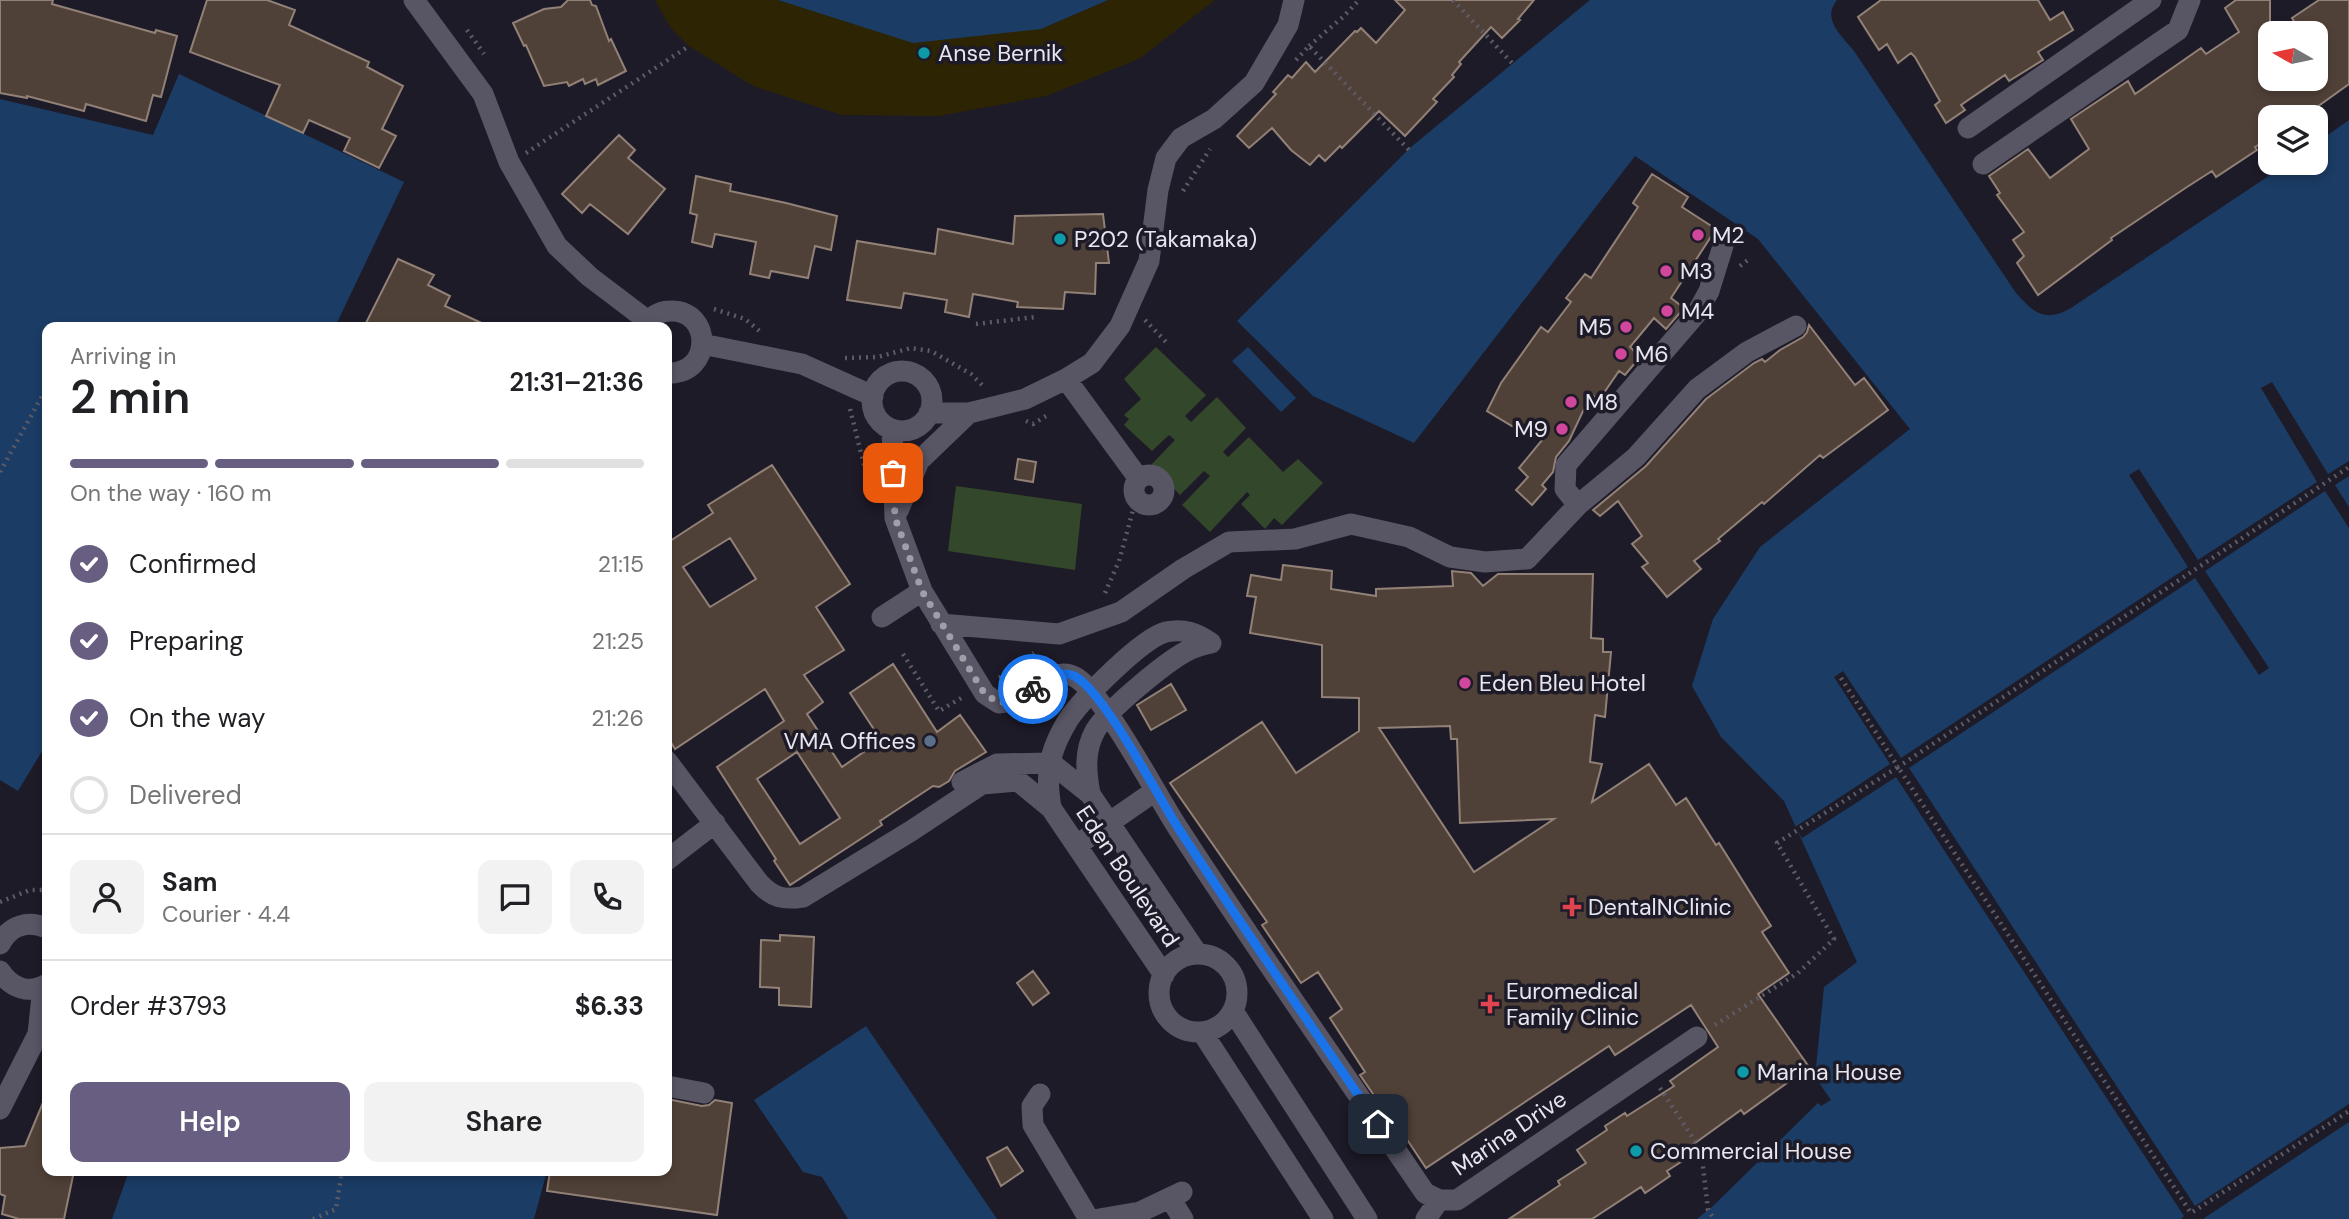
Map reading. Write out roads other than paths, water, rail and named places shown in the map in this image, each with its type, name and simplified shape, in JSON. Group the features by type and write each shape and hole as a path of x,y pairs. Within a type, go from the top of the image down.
{"street":[{"path":"414,0 484,94 509,162 556,246 644,322"},
{"path":"929,413 969,413 1025,399 1092,363 1120,326 1149,261 1158,190 1166,158 1181,138 1205,124 1254,83 1288,25 1294,0"},
{"path":"1968,128 2151,0"},
{"path":"1983,164 2178,30 2190,0"},
{"path":"1578,506 1565,489 1566,465 1697,313 1709,291 1723,246"},
{"path":"648,322 657,314 678,311 697,324 701,333 701,354 688,369 672,373"},
{"path":"941,624 1059,634 1121,612 1183,569 1229,542 1296,539 1351,524 1409,537 1450,557 1485,562 1527,559 1578,506 1636,457 1697,389 1747,352 1796,326"},
{"path":"702,344 802,364 873,396"},
{"path":"910,372 926,384 932,403 929,413 918,426 901,431 883,424 873,407 873,396 882,379 891,373 910,372"},
{"path":"1066,379 1139,479"},
{"path":"895,518 919,461 969,413"},
{"path":"892,429 895,518 922,591 985,694 999,703 1014,700 1060,674 1078,678 1093,693"},
{"path":"882,617 922,591"},
{"name":"Eden Boulevard","path":"1164,975 1051,808 1048,793 1052,755 1068,720 1122,662 1158,635 1178,630 1199,634 1211,643 1186,651 1108,713 1095,731 1087,751 1086,773 1090,794 1196,953"},
{"name":"Marina Drive","path":"1093,693 1255,942 1425,1193 1439,1200 1457,1200 1696,1037"},
{"path":"870,855 945,792 997,764 1051,763 1090,794"},
{"path":"672,770 759,883 769,894 785,899 803,897 982,784 1018,781 1051,808"},
{"path":"1077,845 1155,791"},
{"path":"672,856 715,823"},
{"path":"0,944 7,932 16,927 27,923 42,927"},
{"path":"1255,942 1224,962 1234,976 1238,994 1233,1011 1225,1021 1202,1032 1323,1219"},
{"name":"Eden Boulevard","path":"1202,1032 1188,1031 1176,1025 1166,1014 1161,1002 1160,988 1164,975 1172,964 1183,956 1196,953 1224,962"},
{"path":"0,971 6,980 24,989 42,986"},
{"path":"0,1109 38,1034 42,1007"},
{"path":"1233,1011 1367,1219"},
{"path":"672,1088 704,1093"},
{"path":"1040,1094 1032,1105 1033,1125 1089,1219"},
{"path":"1099,1219 1140,1212 1176,1195 1183,1219"},
{"path":"1426,1219 1439,1200"}],"water":[{"path":"778,0 1108,0 1041,29 913,43"},
{"path":"1590,0 1837,0 1831,14 1835,27 1854,51 2016,293 2040,314 2054,315 2071,308 2270,175 2328,175 2328,135 2349,120 2349,1219 1697,1219 1818,1103 1821,1106 1831,1100 1815,1077 1824,987 1857,962 1784,801 1721,737 1692,686 1713,619 1760,547 1910,429 1758,239 1635,156 1414,443 1313,396 1237,321 1411,147"},
{"path":"179,74 404,182 337,322 42,322 42,751 18,791 0,780 0,99 153,135"},
{"path":"1248,347 1296,398 1281,412 1232,361"},
{"path":"866,1026 997,1219 848,1219 822,1177 803,1172 754,1100"},
{"path":"127,1176 546,1176 534,1219 112,1219"}],"place":[{"name":"Anse Bernik","path":"924,53"},
{"name":"M2","path":"1698,235"},
{"name":"P202 (Takamaka)","path":"1060,239"},
{"name":"M3","path":"1666,271"},
{"name":"M4","path":"1667,311"},
{"name":"M5","path":"1626,327"},
{"name":"M6","path":"1621,354"},
{"name":"M8","path":"1571,402"},
{"name":"M9","path":"1562,429"},
{"name":"Eden Bleu Hotel","path":"1465,683"},
{"name":"VMA Offices","path":"930,741"},
{"name":"DentalNClinic","path":"1572,907"},
{"name":"Euromedical Family Clinic","path":"1490,1004"},
{"name":"Marina House","path":"1743,1072"},
{"name":"Commercial House","path":"1636,1151"}]}
